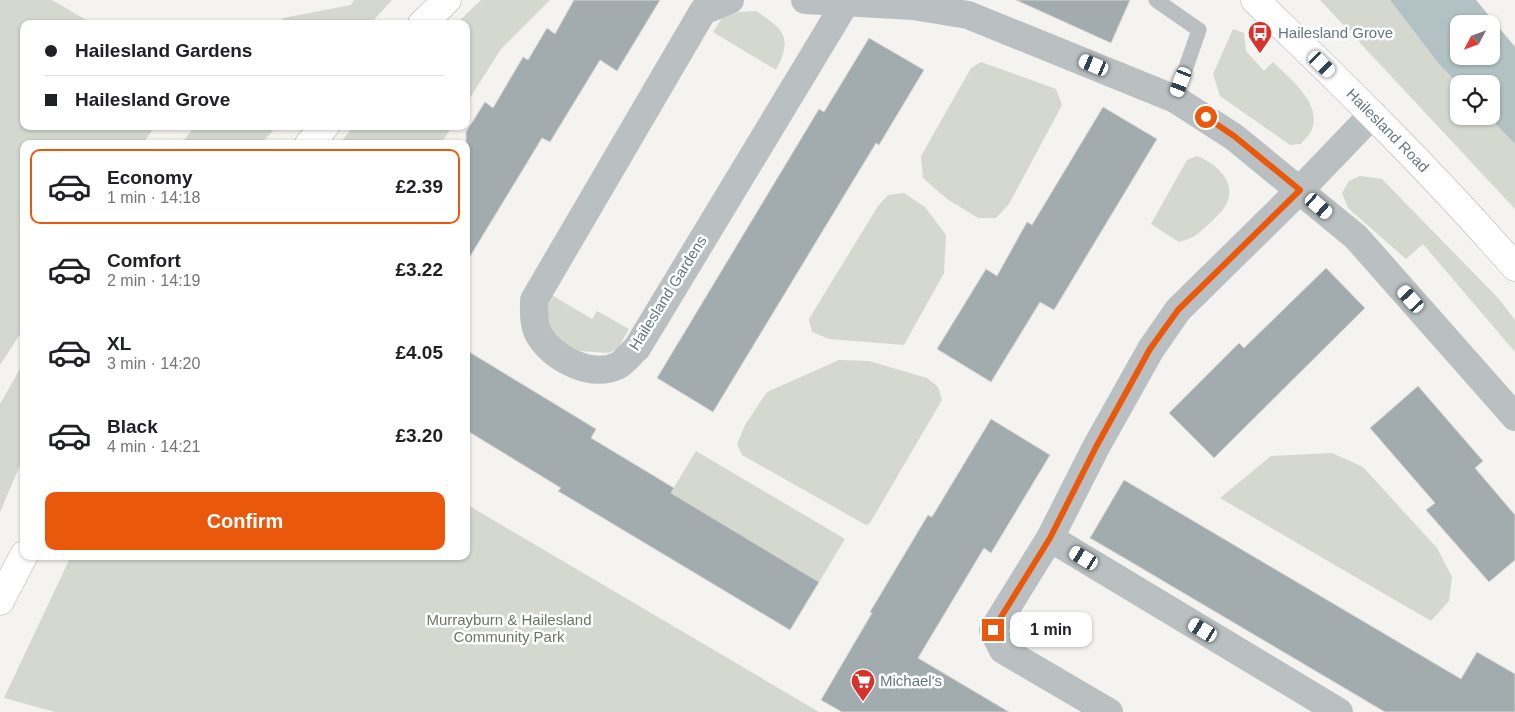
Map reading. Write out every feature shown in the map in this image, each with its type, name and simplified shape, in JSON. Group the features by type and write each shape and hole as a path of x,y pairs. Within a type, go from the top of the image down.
{"street":[{"path":"426,20 447,0"},
{"name":"Hailesland Gardens","path":"730,0 703,11 534,300 534,316 538,333 551,350 582,368 603,370 618,366 636,348 846,1"},
{"path":"805,0 971,8 1175,99 1234,136 1356,237 1515,417"},
{"name":"Hailesland Road","path":"1255,0 1373,114 1445,188 1515,267"},
{"path":"1109,712 1004,650 993,630 1050,538 1096,447 1146,357 1178,310 1300,190 1373,114"},
{"path":"313,140 322,130"},
{"path":"1050,538 1339,712"},
{"path":"0,601 21,560"}],"lane":[{"path":"1156,0 1200,30 1175,99"}],"green space":[{"path":"0,0 52,0 86,20 20,20 20,130 152,130 146,140 20,140 20,334 0,365"},
{"path":"354,0 392,0 374,20 282,20 283,18 351,5"},
{"path":"481,0 550,0 501,49 470,98 470,20 460,20"},
{"path":"1320,0 1390,0 1450,76 1450,125 1497,125 1515,144 1515,209"},
{"path":"756,11 779,29 783,35 785,42 784,50 776,70 713,32 722,18 740,12"},
{"path":"1233,29 1244,33 1246,51 1264,71 1273,62 1295,83 1308,101 1314,119 1311,131 1301,144 1290,145 1220,96 1213,74"},
{"path":"981,62 1056,89 1062,105 1009,204 996,218 978,218 947,199 923,178 921,156 971,68"},
{"path":"192,130 273,130 265,140 184,140"},
{"path":"351,130 450,130 443,140 342,140"},
{"path":"1197,156 1211,163 1227,180 1229,195 1227,203 1218,215 1194,237 1179,242 1151,224 1187,160"},
{"path":"1360,176 1382,179 1499,299 1515,320 1515,352 1423,244 1406,259 1348,208 1342,193 1349,181"},
{"path":"904,193 925,207 946,235 944,273 904,345 829,339 812,332 809,319 878,206 888,195"},
{"path":"550,294 592,319 597,311 629,329 618,348 609,353 580,351 558,341 548,326 547,309"},
{"path":"839,360 869,361 927,378 938,387 942,400 870,523 866,525 742,455 737,444 745,425 767,392"},
{"path":"20,369 20,465 0,512 0,404"},
{"path":"696,451 845,539 819,582 670,494"},
{"path":"1332,453 1363,467 1437,548 1452,577 1449,601 1431,621 1220,498 1271,456"},
{"name":"Murrayburn & Hailesland Community Park","path":"470,506 819,712 55,712 4,698 69,560 470,560"}],"shaded area":[{"path":"1390,0 1476,0 1488,15 1450,15 1450,65 1500,65 1500,29 1515,47 1515,144 1497,125 1500,125 1500,75 1450,76"}],"building":[{"path":"574,0 660,0 617,71 600,60 550,142 542,138 470,256 470,140 466,140 466,132 470,130 470,126 485,102 493,108 523,57 528,60 547,28 555,34"},
{"path":"1016,0 1130,0 1111,43"},
{"path":"869,38 924,70 879,145 876,143 713,412 657,378 819,109 824,112"},
{"path":"1103,107 1157,139 1054,310 1040,302 991,382 937,349 986,269 997,276 1027,222 1032,225"},
{"path":"1326,268 1365,308 1214,458 1169,413 1239,343 1244,348"},
{"path":"470,352 596,429 591,438 674,488 671,493 819,582 790,630 558,491 561,488 470,432"},
{"path":"1418,386 1483,461 1475,468 1515,515 1515,560 1489,582 1426,510 1435,503 1370,428"},
{"path":"991,419 1050,455 991,553 984,548 918,658 1009,712 842,712 821,700 872,613 870,612 928,515 932,517"},
{"path":"1124,480 1461,679 1477,652 1515,674 1515,712 1385,712 1090,538"}],"place":[{"name":"Hailesland Grove","path":"1260,54"},
{"name":"Michael's","path":"863,702"}],"route":[{"path":"993,630 1050,538 1096,447 1150,349 1178,310 1300,190 1234,136 1206,117"}]}
